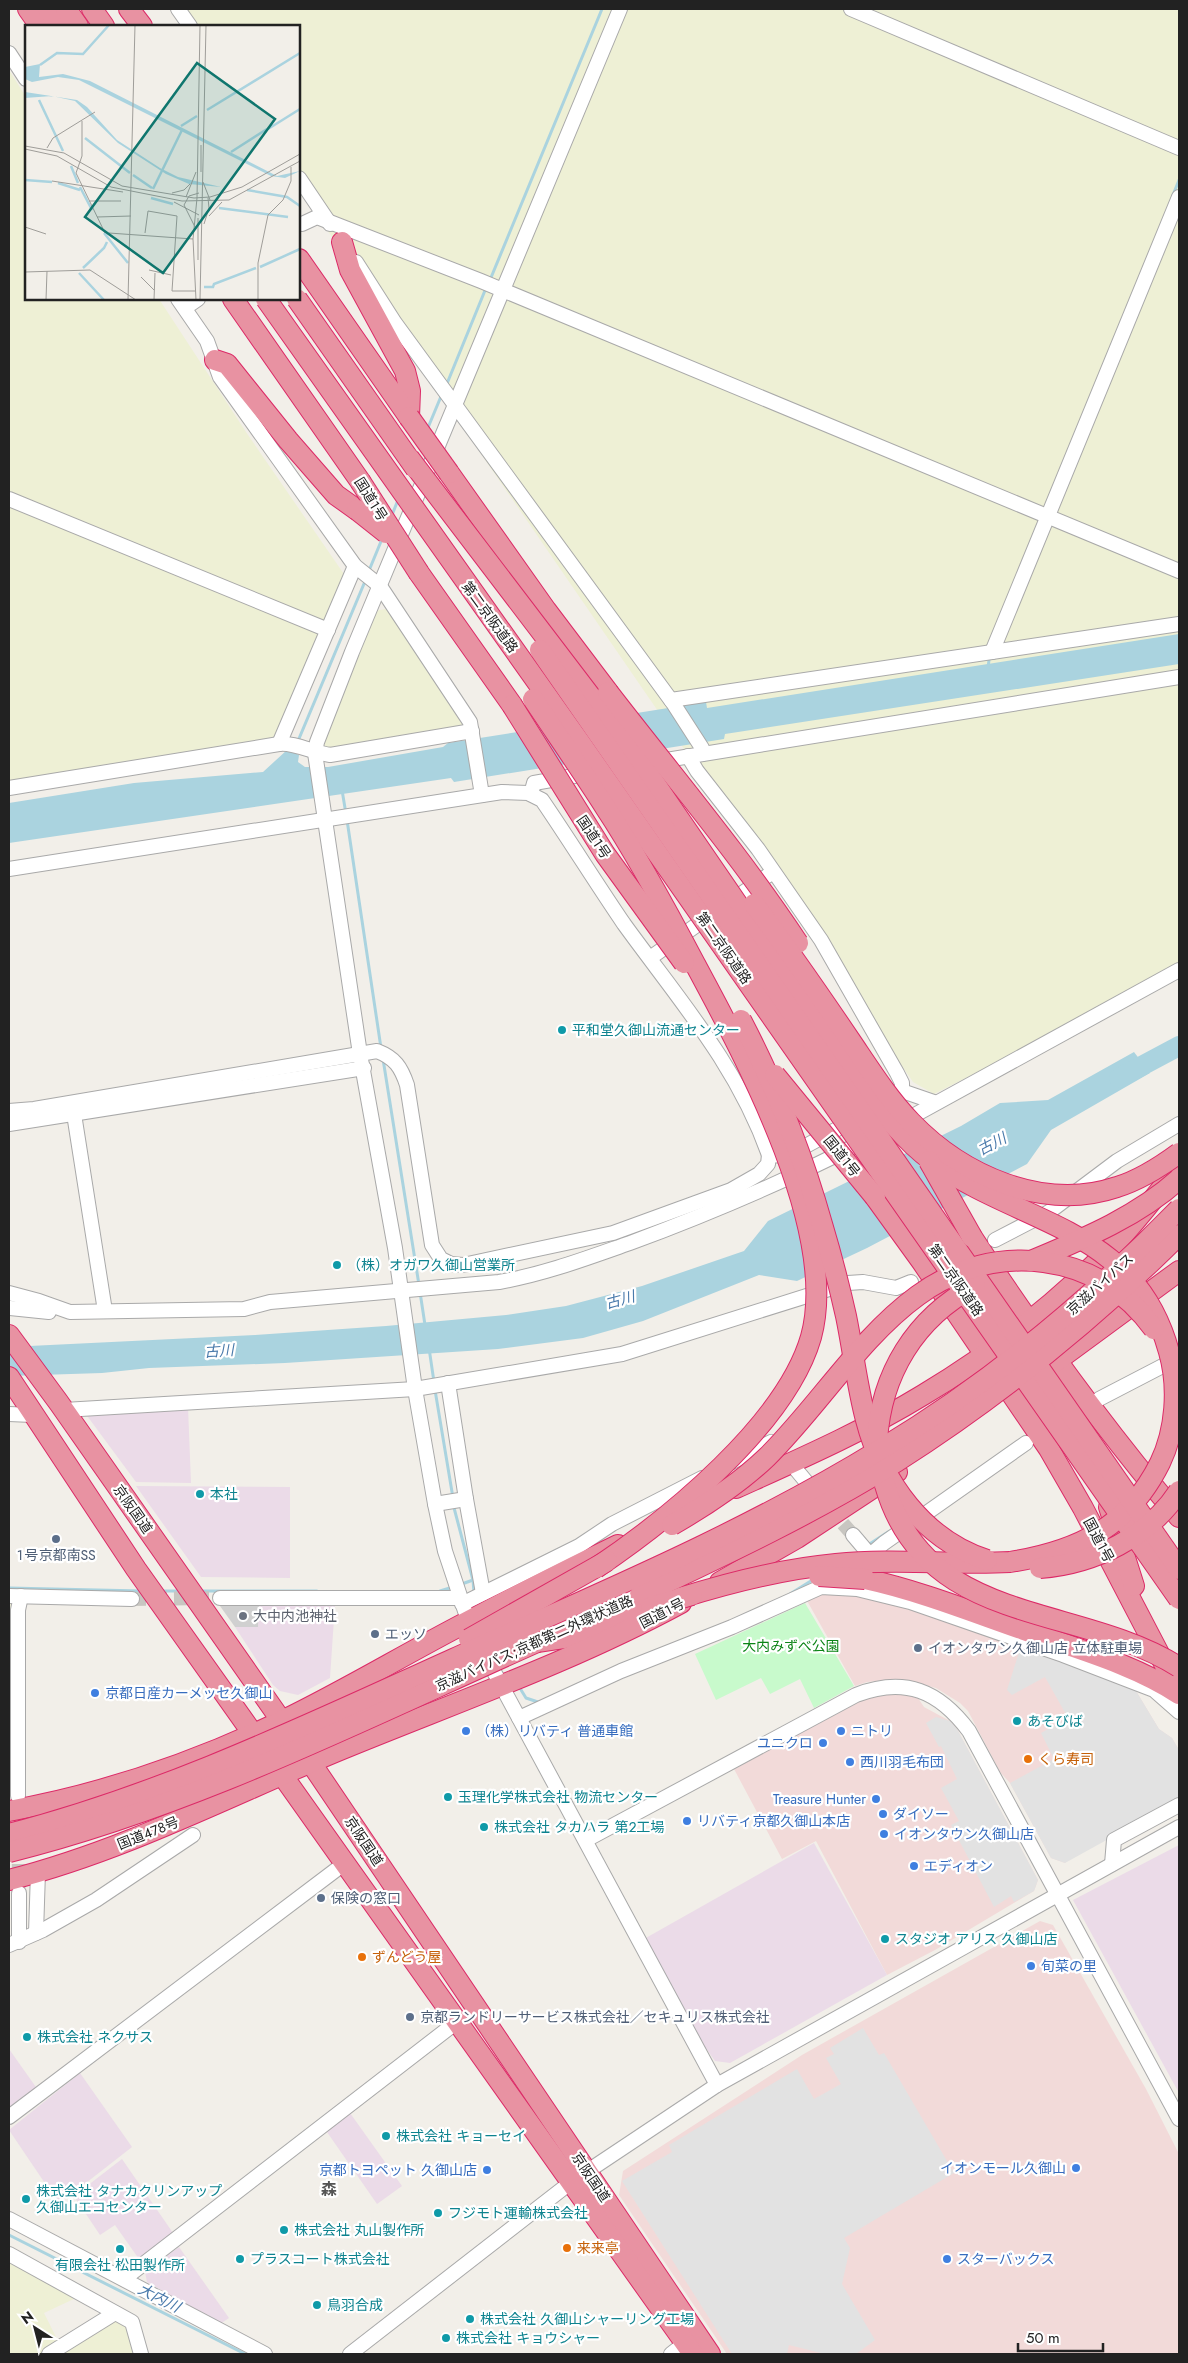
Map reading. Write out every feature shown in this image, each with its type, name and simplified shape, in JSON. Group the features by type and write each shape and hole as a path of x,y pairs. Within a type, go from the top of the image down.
{"highway":[{"path":"28,9 39,25"},
{"path":"48,9 61,25"},
{"path":"66,9 77,25"},
{"path":"92,9 103,25"},
{"path":"105,9 115,25"},
{"path":"129,9 141,25"},
{"path":"342,242 350,270 406,371 410,391 409,417"},
{"path":"300,260 546,610 770,900 913,1131 972,1237 1100,1420 1179,1517"},
{"name":"国道1号","path":"234,300 360,481 415,567 512,705 572,804 660,932 875,1196 1012,1393 1049,1450 1083,1508 1179,1693"},
{"name":"第二京阪道路","path":"267,300 587,752 1179,1599"},
{"name":"第二京阪道路","path":"298,300 1179,1569"},
{"path":"215,360 227,364 288,440 336,495 381,527 415,567"},
{"path":"409,458 636,756 721,860 894,1103 912,1123 952,1157 996,1180 1047,1194 1092,1193 1116,1188 1140,1178 1179,1153"},
{"path":"389,475 606,807 657,881 714,971 757,1051 779,1101 806,1174 833,1262 864,1411 873,1443 882,1465 909,1506 929,1527 960,1548 1007,1566 1055,1567 1080,1561 1118,1546 1141,1532 1158,1517 1179,1490"},
{"path":"537,1642 577,1636 609,1622 722,1585 800,1568 845,1563 1010,1562 1038,1558 1085,1542 1122,1515 1142,1494 1153,1476 1168,1441 1172,1422 1174,1379 1171,1358 1158,1319 1140,1287 1113,1259 1057,1225 984,1191 948,1171 917,1149 898,1131 856,1077 636,756"},
{"path":"596,1568 671,1513 724,1463 764,1419 794,1378 804,1357 814,1325 817,1299 817,1275 805,1217 782,1144 760,1092 729,1027 677,930 606,807"},
{"path":"862,1047 900,1128 949,1248 964,1276 1078,1439 1094,1468 1108,1503 1153,1643"},
{"name":"国道1号","path":"282,1776 502,1686 623,1633 744,1570 860,1498 1012,1393 1029,1321 1110,1249 1179,1167"},
{"path":"1179,1179 1124,1217 1101,1230 990,1278 968,1290 930,1318 901,1354 890,1375 878,1419 877,1442 879,1465 886,1488 902,1526 916,1546 944,1573 962,1585 993,1600 1130,1642 1179,1667"},
{"name":"京滋バイパス","path":"1021,1359 1179,1209"},
{"name":"京滋バイパス","path":"1021,1359 1104,1306 1179,1234"},
{"path":"283,1728 475,1636 689,1515 742,1478 787,1436 898,1310 930,1286 972,1267 1021,1260 1056,1264 1090,1275 1108,1284 1134,1305 1164,1342 1179,1368"},
{"name":"国道1号","path":"252,1734 283,1728 462,1608 696,1506 856,1432 923,1395 985,1354 1021,1359 1057,1360 1179,1271"},
{"path":"1012,1393 1016,1369 1015,1357 1021,1359 1028,1358 1027,1338 1029,1321"},
{"name":"京阪国道","path":"9,1335 62,1407 283,1728 311,1763 710,2354"},
{"name":"京滋バイパス;京都第二外環状道路","path":"9,1852 112,1823 212,1787 537,1642 709,1562 838,1496 945,1429 1021,1359"},
{"name":"京滋バイパス;京都第二外環状道路","path":"9,1834 98,1809 161,1787 283,1728 632,1578 767,1513 883,1448 1021,1359"},
{"name":"京阪国道","path":"9,1377 22,1412 458,2021 683,2351"},
{"path":"680,1598 777,1578 807,1575 865,1579 917,1593 1090,1653 1141,1674 1179,1693"},
{"path":"12,1807 95,1791 143,1778 252,1734"},
{"name":"国道478号","path":"35,1866 109,1848 282,1776"},
{"path":"9,1865 35,1866"},
{"path":"14,1886 35,1866"}],"street":[{"path":"178,9 189,25"},
{"path":"620,9 499,289 455,404 378,583 313,755 323,804 324,822 362,1061 402,1294 414,1386 445,1551 462,1608 519,1718 717,2085"},
{"path":"851,9 1179,148"},
{"path":"9,53 25,77"},
{"path":"300,179 395,323 672,702 697,752 697,771 773,872 821,940 902,1083 902,1091 897,1096 784,1157 769,1155"},
{"path":"992,652 1046,516 1179,196"},
{"path":"314,200 315,211 306,221 317,217 481,281 1179,571"},
{"path":"182,303 207,340 220,377 357,568 378,583 470,722 482,795"},
{"path":"9,499 328,630"},
{"path":"283,743 328,630 357,568"},
{"path":"672,702 1179,624"},
{"path":"531,794 534,783 697,752 1179,677"},
{"path":"9,788 283,743 313,755 330,755 472,733"},
{"path":"9,869 324,822 482,795 512,791 531,794 542,800 624,924 724,1059 744,1096 769,1155 768,1164 751,1180 731,1190 640,1224 613,1233 463,1265 451,1264 441,1259 432,1245 407,1085 402,1068 394,1059 376,1051 362,1061 74,1114 9,1124"},
{"path":"650,958 773,872"},
{"path":"10,1308 38,1309 60,1315 70,1312 244,1309 270,1302 402,1294 499,1282 537,1275 693,1220 772,1185 908,1119 934,1102 1179,970"},
{"path":"9,1111 34,1109 362,1061"},
{"path":"902,1091 934,1102"},
{"path":"74,1114 105,1311"},
{"path":"995,1240 1049,1212 1092,1182 1116,1161 1179,1124"},
{"path":"772,1185 784,1157"},
{"path":"62,1407 448,1383 622,1354 848,1283 863,1282 896,1288 911,1282"},
{"path":"9,1293 70,1312"},
{"path":"1099,1399 1179,1357"},
{"path":"448,1383 466,1499 484,1593"},
{"path":"220,1598 256,1597 462,1608 484,1593 580,1546 612,1524 771,1442 775,1447"},
{"path":"857,1589 861,1569 870,1555 1026,1443"},
{"path":"794,1468 814,1490"},
{"path":"435,1504 466,1499"},
{"path":"854,1535 870,1555"},
{"path":"519,1718 621,1672 821,1587 857,1589 910,1602 1154,1690 1179,1712"},
{"path":"12,1807 11,1755 18,1750 18,1610 15,1596 132,1599"},
{"path":"207,1615 217,1605 256,1597"},
{"path":"586,1840 856,1695 878,1688 906,1687 924,1692 938,1699 957,1715 969,1731 1056,1895 1179,2119"},
{"path":"1112,1864 1114,1840 1179,1805"},
{"path":"351,2353 570,2183 717,2085 1179,1827"},
{"path":"14,1886 14,1943 96,1900 193,1835"},
{"path":"9,2117 345,1863"},
{"path":"35,1866 36,1933"},
{"path":"124,2279 458,2021"},
{"path":"9,2219 265,2354"},
{"path":"9,2254 132,2322 141,2354"},
{"path":"48,2354 115,2313"}],"shaded area":[{"path":"188,1407 191,1483 136,1482 85,1413"},
{"path":"136,1486 290,1487 290,1578 201,1577"},
{"path":"824,1593 858,1596 936,1616 1133,1686 1159,1729 1172,1738 1179,1750 1065,1863 1051,1858 1010,1783 1000,1772 968,1711 960,1703 936,1688 910,1681 886,1680 867,1682 855,1686 806,1599"},
{"name":"大中内池神社","path":"235,1603 259,1604 258,1627 235,1627 220,1606"},
{"path":"259,1604 335,1604 330,1678 298,1695 280,1691 273,1685 235,1627 258,1627"},
{"path":"1021,1646 1133,1686 1159,1729 1172,1738 1179,1750 1179,1800 1065,1863 1051,1858 1010,1783 1054,1759 1041,1733 1068,1718 1045,1677 1012,1695 1007,1690"},
{"name":"イオンタウン久御山店","path":"906,1693 918,1698 924,1707 950,1721 957,1729 1038,1880 1034,1891 935,1950 887,1975 816,1841 782,1859 734,1769 868,1697 877,1694"},
{"path":"936,1717 950,1721 957,1729 1038,1880 1034,1891 1014,1902 1011,1896 994,1907 951,1825 959,1821 941,1788 957,1779 941,1746 939,1747 926,1723"},
{"path":"814,1843 887,1975 730,2063 715,2061 700,2040 644,1939"},
{"path":"1179,1845 1179,2093 1073,1900"},
{"path":"1040,1921 1053,1925 1146,2089 1179,2154 1179,2354 727,2354 619,2195 623,2171 802,2055"},
{"path":"863,2028 879,2055 884,2053 954,2173 844,2238 850,2248 842,2284 875,2340 856,2354 825,2354 789,2345 787,2354 732,2354 622,2181 672,2152 669,2145 797,2069 814,2099 841,2084 826,2058 834,2054 830,2048"},
{"path":"9,2049 38,2090 9,2111"},
{"path":"80,2073 132,2147 59,2204 9,2130"},
{"path":"350,2113 402,2186 377,2204 327,2132"},
{"path":"122,2159 173,2233 139,2259 115,2225 100,2235 74,2196"},
{"path":"179,2247 229,2318 220,2324 147,2282 145,2272"}],"green space":[{"path":"175,9 1179,9 1179,970 934,1094 913,1082 300,190 300,25 186,25"},
{"path":"9,70 25,95 25,300 160,300 248,435 346,577 326,626 9,494"},
{"path":"9,501 324,631 277,741 9,781"},
{"path":"392,608 465,720 460,730 332,752 321,744 374,611"},
{"path":"9,1600 14,1600 14,1749 9,1754"},
{"name":"大内みずべ公園","path":"805,1603 854,1686 814,1708 800,1679 770,1694 761,1678 716,1700 695,1654"},
{"path":"9,2261 78,2297 44,2313 59,2343 41,2354 9,2354"},
{"path":"111,2319 125,2320 138,2354 57,2354"}],"water":[{"path":"1179,634 1179,664 725,734 724,739 454,782 451,778 9,843 9,803 134,783 263,772 287,750 299,755 298,762 305,767 328,767 443,747 448,743 706,702 707,708"},
{"path":"1134,1052 1150,1073 1051,1130 1027,1164 867,1248 797,1281 759,1275 643,1321 583,1338 498,1349 285,1363 9,1376 9,1347 255,1335 506,1315 566,1306 642,1286 744,1251 768,1221 961,1126 1000,1103 1048,1100"}],"waterway":[{"path":"490,280 602,9"},
{"path":"1173,195 1179,180"},
{"path":"446,386 486,288"},
{"path":"427,430 442,394"},
{"path":"392,515 398,500"},
{"path":"368,573 382,539"},
{"path":"298,741 366,579"},
{"path":"988,668 989,660"},
{"path":"342,790 346,814"},
{"path":"347,820 381,1048"},
{"name":"古川","path":"1119,1078 1179,1046"},
{"path":"383,1059 419,1285"},
{"path":"420,1292 425,1325"},
{"path":"429,1348 434,1382"},
{"path":"435,1390 453,1498"},
{"path":"453,1504 473,1580 474,1593"},
{"path":"868,1545 888,1532"},
{"path":"790,1594 814,1579"},
{"path":"459,1585 473,1580"},
{"path":"440,1591 453,1587"},
{"path":"9,1588 142,1591"},
{"path":"160,1591 182,1591"},
{"path":"200,1591 317,1591"},
{"path":"518,1685 526,1698 538,1702"},
{"name":"大内川","path":"9,2235 245,2354"}],"tunnel":[{"path":"829,1508 853,1535"},
{"path":"132,1599 220,1598"},
{"path":"18,1801 19,1885"}],"place":[{"name":"平和堂久御山流通センター","path":"562,1030"},
{"name":"（株）オガワ久御山営業所","path":"337,1265"},
{"name":"本社","path":"200,1494"},
{"name":"１号京都南SS","path":"56,1539"},
{"name":"大中内池神社","path":"243,1616"},
{"name":"エッソ","path":"375,1634"},
{"name":"イオンタウン久御山店 立体駐車場","path":"918,1648"},
{"name":"京都日産カーメッセ久御山","path":"95,1693"},
{"name":"あそびば","path":"1017,1721"},
{"name":"（株）リバティ 普通車館","path":"466,1731"},
{"name":"ニトリ","path":"841,1731"},
{"name":"ユニクロ","path":"823,1743"},
{"name":"くら寿司","path":"1028,1759"},
{"name":"西川羽毛布団","path":"850,1762"},
{"name":"玉理化学株式会社 物流センター","path":"448,1797"},
{"name":"Treasure Hunter","path":"876,1799"},
{"name":"ダイソー","path":"883,1814"},
{"name":"リバティ京都久御山本店","path":"687,1821"},
{"name":"株式会社 タカハラ 第２工場","path":"484,1827"},
{"name":"イオンタウン久御山店","path":"884,1834"},
{"name":"エディオン","path":"914,1866"},
{"name":"保険の窓口","path":"321,1898"},
{"name":"スタジオ アリス 久御山店","path":"885,1939"},
{"name":"ずんどう屋","path":"362,1957"},
{"name":"旬菜の里","path":"1031,1966"},
{"name":"京都ランドリーサービス株式会社／セキュリス株式会社","path":"410,2017"},
{"name":"株式会社 ネクサス","path":"27,2037"},
{"name":"株式会社 キョーセイ","path":"386,2136"},
{"name":"イオンモール久御山","path":"1076,2168"},
{"name":"京都トヨペット 久御山店","path":"487,2170"},
{"name":"株式会社 タナカクリンアップ 久御山エコセンター","path":"26,2199"},
{"name":"フジモト運輸株式会社","path":"438,2213"},
{"name":"株式会社 丸山製作所","path":"284,2230"},
{"name":"来来亭","path":"567,2248"},
{"name":"有限会社 松田製作所","path":"120,2249"},
{"name":"プラスコート株式会社","path":"240,2259"},
{"name":"スターバックス","path":"947,2259"},
{"name":"鳥羽合成","path":"317,2305"},
{"name":"株式会社 久御山シャーリング工場","path":"470,2319"},
{"name":"株式会社 キョウシャー","path":"446,2338"}],"district":[{"name":"森","path":"329,2189"}]}
